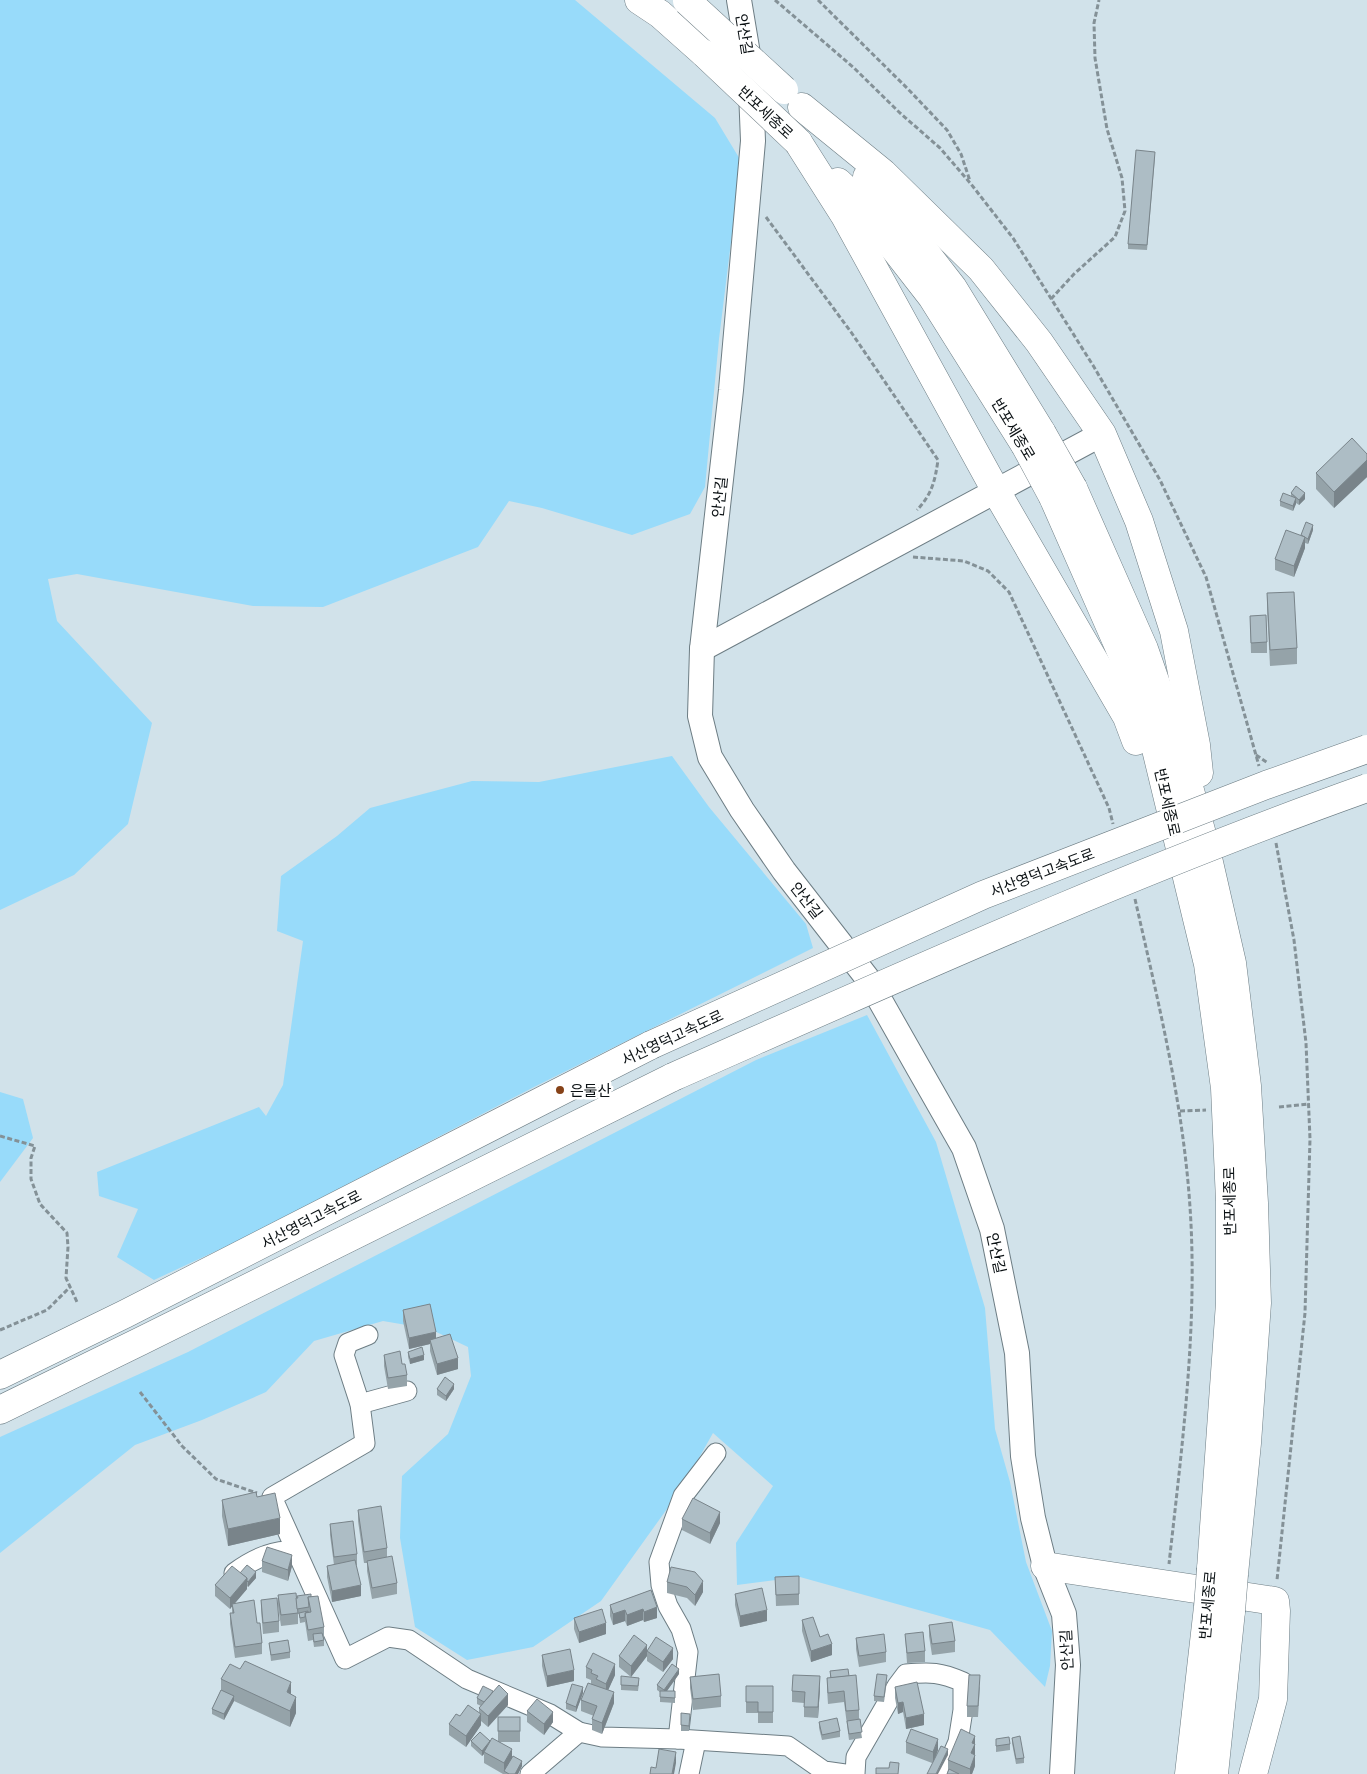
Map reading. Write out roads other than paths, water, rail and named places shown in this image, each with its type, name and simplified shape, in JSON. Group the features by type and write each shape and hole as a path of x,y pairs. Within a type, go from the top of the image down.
{"highway":[{"name":"반포세종로","path":"639,0 660,14 705,54 855,198 932,297 1034,439"},
{"name":"반포세종로","path":"686,0 793,98 871,181 953,288 1063,492 1144,649 1178,747 1206,844 1232,963 1247,1086 1254,1203 1257,1302 1247,1443 1222,1571"},
{"path":"793,98 884,172 981,269 1039,342 1102,434 1139,521 1174,631 1196,745 1206,844"},
{"path":"798,142 845,216 996,491 1127,717 1179,848"},
{"name":"반포세종로","path":"1063,492 1155,745 1208,964 1225,1088 1230,1201 1230,1303 1214,1774"},
{"name":"서산영덕고속도로","path":"0,1375 125,1314 651,1045 983,895 1266,785 1367,749"},
{"path":"0,1410 673,1077 1004,932 1284,818 1367,788"},
{"path":"1044,1566 1275,1601 1272,1699 1253,1774"},
{"name":"반포세종로","path":"1189,1774 1220,1609"}],"street":[{"name":"안산길","path":"740,0 750,66 752,141 731,390 702,649 700,716 710,757 742,810 784,871 868,979 964,1148 992,1229 1017,1353 1023,1456 1033,1518 1044,1566 1064,1614 1068,1665 1062,1774"},
{"path":"702,649 1102,434"},
{"path":"368,1334 348,1343 344,1355 360,1404 366,1443 272,1497 344,1659 388,1637 409,1640 467,1679 550,1714 579,1732 602,1737 788,1746 824,1772 845,1774"},
{"path":"360,1404 408,1391"},
{"path":"689,1774 686,1740 688,1652 681,1630 668,1606 661,1586 659,1562 683,1496 716,1453"},
{"path":"234,1573 243,1566 274,1552 296,1551"},
{"path":"855,1774 856,1757 897,1686 906,1674 929,1672 945,1674 963,1682 963,1710 958,1742 944,1774"},
{"path":"530,1774 579,1732"}],"place":[{"name":"은둘산","path":"560,1090"}]}
